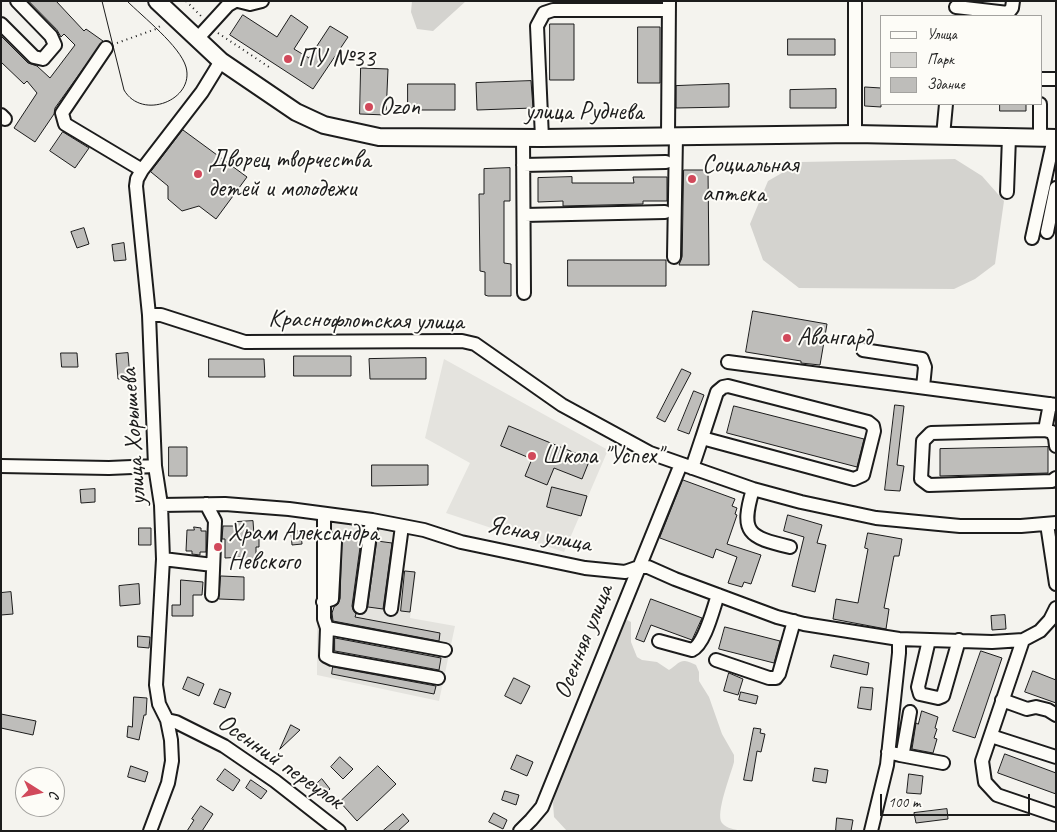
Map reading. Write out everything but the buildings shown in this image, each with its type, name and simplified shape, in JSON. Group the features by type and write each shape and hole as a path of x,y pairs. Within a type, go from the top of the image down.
{"main road":[{"name":"улица Руднева","path":"157,1 221,61 296,112 324,125 378,137 542,138 855,134 1050,138"}],"street":[{"path":"1,24 34,57 43,59 55,45 51,36 17,1"},
{"path":"197,39 228,5 237,1 250,4 262,1"},
{"path":"855,1 855,134"},
{"path":"956,8 1008,13 1012,8 1013,1"},
{"path":"542,138 537,26 544,13 553,10 669,6 674,257"},
{"path":"106,48 62,113 64,124 142,170"},
{"name":"улица Хорышева","path":"150,831 168,783 171,771 172,748 167,720 159,704 156,685 163,559 162,505 155,466 149,315 136,186 137,179 142,170 202,92 221,61"},
{"path":"1042,79 1056,79"},
{"path":"942,136 946,105"},
{"path":"1032,238 1050,138 1040,105"},
{"path":"1007,192 1009,137"},
{"path":"523,138 524,293"},
{"path":"523,165 666,162"},
{"path":"1047,232 1056,188"},
{"path":"524,215 665,212"},
{"name":"Краснофлотская улица","path":"149,315 161,315 245,342 462,341 475,344 562,405 650,452 753,489 800,502 876,518 960,526 1051,524"},
{"path":"863,350 922,359 925,367 923,387"},
{"path":"728,362 1053,404 1045,430"},
{"name":"Осенняя улица","path":"520,831 542,807 639,567 686,466 702,438 717,392 722,387 728,386 868,422 874,426 863,475 854,479 702,438"},
{"path":"1056,446 1052,432 1045,430 931,433 923,441 921,479 929,485 1052,481 1056,478"},
{"path":"1,466 109,468 155,466"},
{"path":"753,489 746,513 747,524 758,538 790,548"},
{"path":"206,504 215,521 212,595"},
{"name":"Ясная улица","path":"162,505 206,504 289,508 372,520 424,530 461,542 585,568 625,572 639,567 648,567 777,617 899,639 992,642 1023,640"},
{"path":"324,514 324,618 327,628 327,658 438,678"},
{"path":"360,607 372,520"},
{"path":"1051,524 1056,584"},
{"path":"391,609 402,526"},
{"path":"163,559 213,566"},
{"path":"659,642 692,650 697,648 704,636 718,595"},
{"path":"1056,608 1050,620 1040,631 1023,640 982,761 985,782 997,795 1056,815"},
{"path":"716,660 769,678 776,678 779,674 794,621"},
{"path":"327,628 445,650"},
{"path":"871,831 894,754 899,639"},
{"path":"929,640 918,687 920,694 938,698 943,696 959,640"},
{"path":"1002,700 1027,709 1036,707 1048,710 1056,715"},
{"path":"894,754 904,749 910,712"},
{"name":"Осенний переулок","path":"167,720 176,722 224,746 275,781 340,831"},
{"path":"991,736 1056,757"},
{"path":"894,754 943,763"}],"path":[{"path":"106,48 156,29 186,2 218,33 269,67"}],"shaded area":[{"name":"Школа \"Успех\"","path":"444,359 608,450 564,552 446,513 470,463 425,438"},
{"path":"317,516 405,528 400,570 416,572 410,618 455,626 439,701 317,675"}],"green space":[{"path":"412,1 466,1 433,31 417,29 411,12"},
{"path":"955,159 982,176 1004,201 995,264 975,279 954,289 799,288 763,260 750,224 768,181 801,162"},
{"path":"623,621 631,622 631,642 637,657 642,660 657,662 669,670 684,661 696,665 699,672 699,681 709,697 722,734 734,755 734,762 724,794 720,818 726,826 741,831 567,831 554,817 553,803 560,777"}],"tram line":[{"path":"102,1 124,90 132,99 143,104 154,105 165,102 175,97 183,89 187,79 186,67 177,50 169,41 127,1"}],"place":[{"name":"ПУ №33","path":"288,59"},
{"name":"Ozon","path":"369,107"},
{"name":"Дворец творчества детей и молодежи","path":"198,174"},
{"name":"Социальная аптека","path":"692,179"},
{"name":"Авангард","path":"787,338"},
{"name":"Школа \"Успех\"","path":"532,456"},
{"name":"Храм Александра Невского","path":"218,547"}]}
